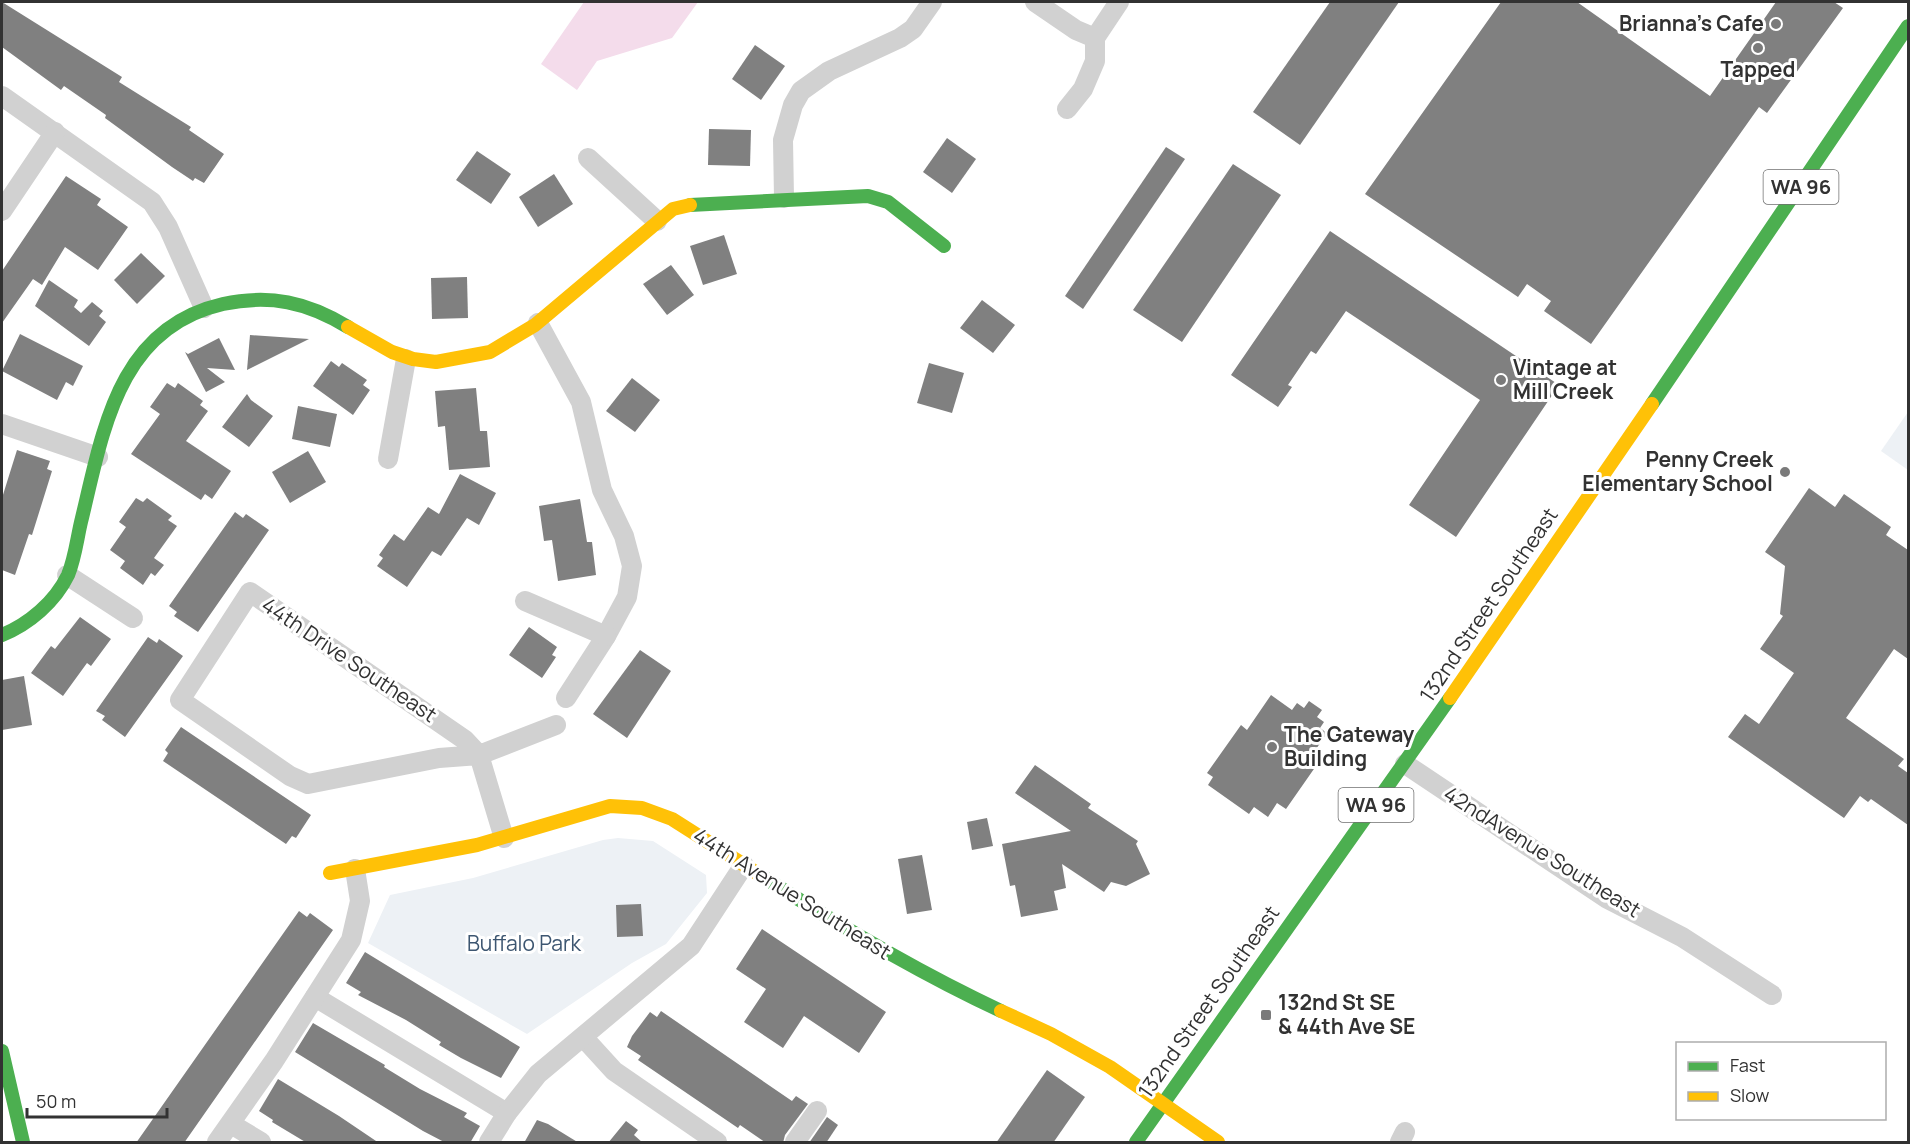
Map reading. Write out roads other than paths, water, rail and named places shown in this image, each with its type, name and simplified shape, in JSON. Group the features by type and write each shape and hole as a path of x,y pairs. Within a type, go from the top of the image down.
{"street":[{"path":"784,198 783,140 790,114 801,91 829,71 900,38 913,29 932,2"},
{"path":"1035,2 1076,30 1095,38"},
{"path":"1067,109 1083,89 1095,60 1095,38 1119,2"},
{"name":"132nd Street Southeast","path":"1136,1143 1406,764 1908,26"},
{"path":"2,96 152,202 168,227 204,308"},
{"path":"2,211 55,132"},
{"path":"588,158 657,221"},
{"path":"2,635 13,632 30,620 67,575 115,400 129,368 141,350 177,321 204,308 240,300 268,298 292,302 318,311 364,339 406,359 434,363 494,351 538,323 673,209 693,204 784,198 868,196 888,202 944,246"},
{"path":"538,323 581,402 602,490 624,536 632,566 627,597 606,636 566,698"},
{"path":"388,459 406,359"},
{"path":"2,424 98,457"},
{"path":"67,575 133,618"},
{"name":"44th Drive Southeast","path":"250,592 465,740 479,755 439,758 308,784 290,777 180,700 250,592"},
{"path":"525,601 606,636"},
{"path":"504,838 479,755 555,725"},
{"name":"42ndAvenue Southeast","path":"1406,764 1606,898 1682,937 1772,995"},
{"name":"44th Avenue Southeast","path":"330,873 504,838 610,806 642,808 672,819 839,926 937,981 1051,1034 1110,1067 1218,1143"},
{"path":"489,1143 507,1113 538,1074 691,946 744,866"},
{"path":"217,1143 351,940 360,902 355,869"},
{"path":"315,997 507,1113"},
{"path":"583,1037 614,1071 709,1140"},
{"path":"2,1051 23,1143"},
{"path":"795,1143 817,1111"},
{"path":"231,1124 261,1143"}],"place":[{"name":"Brianna's Cafe","path":"1776,24"},
{"name":"Tapped","path":"1758,48"},
{"name":"Vintage at Mill Creek","path":"1501,380"},
{"name":"Penny Creek Elementary School","path":"1785,472"},
{"name":"The Gateway Building","path":"1272,747"},
{"name":"132nd St SE & 44th Ave SE","path":"1266,1015"}],"park label":[{"name":"Buffalo Park","path":"524,944"}]}
